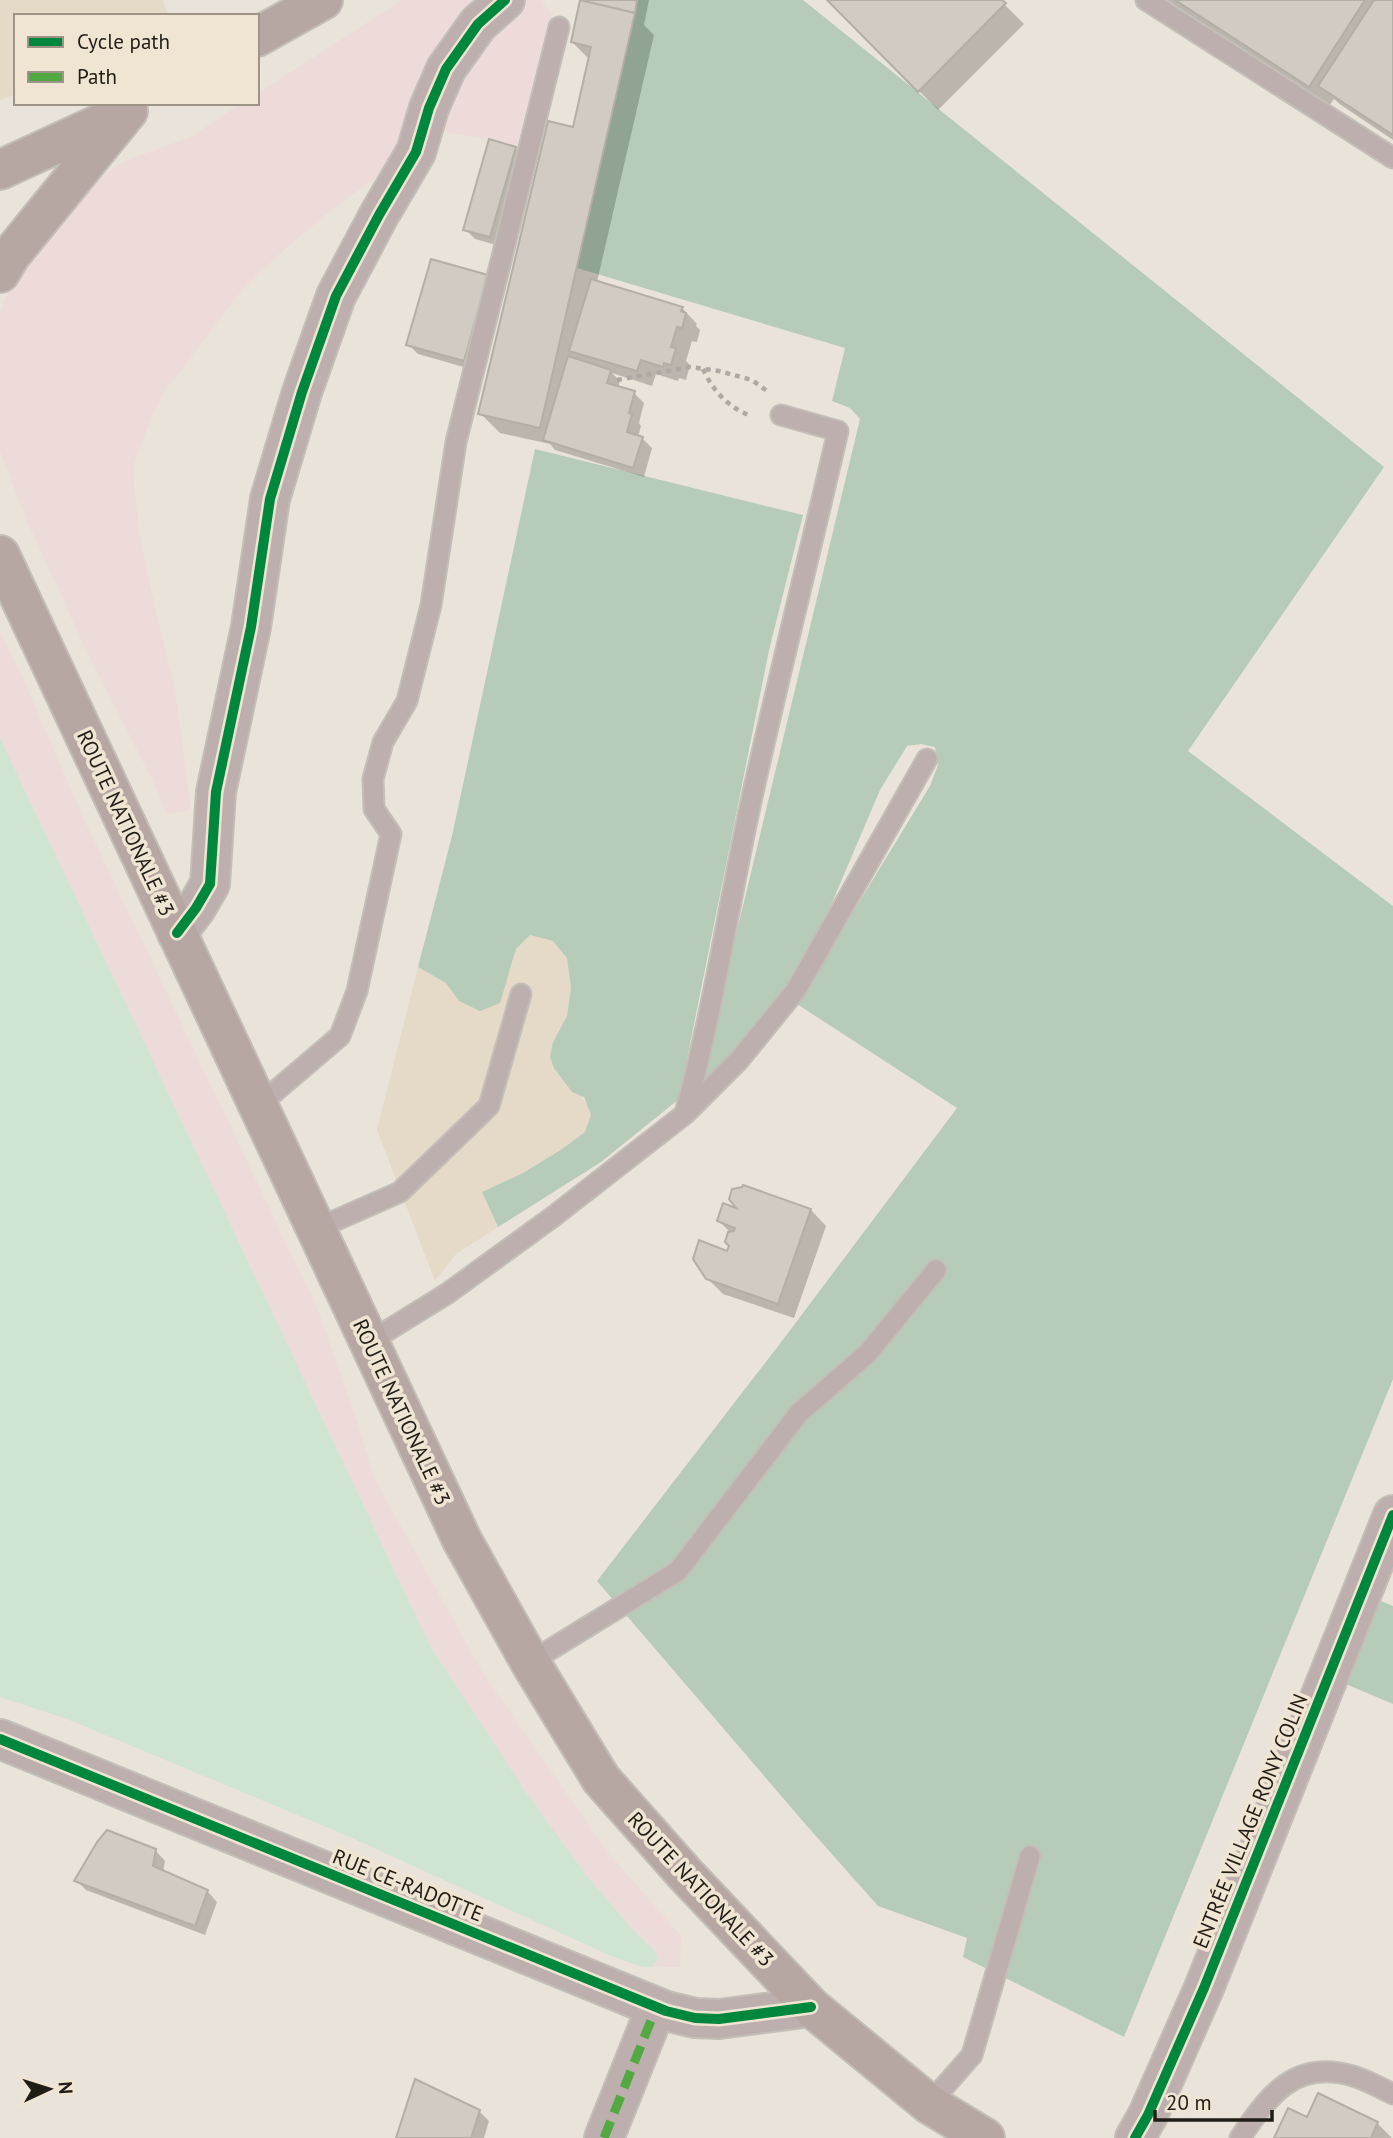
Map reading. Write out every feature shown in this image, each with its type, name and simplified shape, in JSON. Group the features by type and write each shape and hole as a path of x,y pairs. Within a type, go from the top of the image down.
{"main road":[{"path":"259,35 284,9 323,0"},
{"path":"0,170 135,107"},
{"path":"0,273 10,256 135,107"},
{"name":"ROUTE NATIONALE #3","path":"0,555 462,1540 530,1662 601,1779 686,1875 811,2007 929,2104 985,2138"}],"street":[{"path":"177,933 210,884 216,792 251,627 270,499 302,393 336,296 416,152 429,107 446,69 478,24 505,0"},
{"name":"ENTRÉE VILLAGE RONY COLIN","path":"1135,2138 1148,2115 1204,1988 1393,1515"},
{"name":"RUE CE-RADOTTE","path":"0,1739 656,2007 695,2018 719,2019 811,2007"},
{"path":"604,2138 656,2007"}],"lane":[{"path":"1146,0 1393,158"},
{"path":"258,1106 340,1036 357,991 391,834 374,809 373,779 383,742 407,701 431,606 456,442 559,27"},
{"path":"685,1114 699,1065 723,953 752,799 838,431 781,415"},
{"path":"369,1342 449,1293 554,1216 685,1114 739,1060 796,990 927,759"},
{"path":"316,1229 400,1192 489,1106 521,994"},
{"path":"530,1662 678,1571 799,1413 868,1353 936,1270"},
{"path":"929,2104 972,2055 1030,1856"},
{"path":"1240,2138 1275,2092 1291,2079 1308,2073 1354,2076 1393,2094"}],"path":[{"path":"617,380 690,367 703,369 752,380 777,400 781,415 773,420 762,420 742,412 728,403 709,383 703,369"}],"shaded area":[{"path":"0,0 162,0 168,14 14,14 14,95 0,100"},
{"path":"402,0 540,0 552,14 516,147 489,139 412,127 387,170 334,208 243,289 164,392 133,468 139,533 175,690 191,810 166,814 158,791 84,646 28,523 0,452 0,313 13,279 74,193 129,159 191,137 239,105 259,105 259,93"},
{"path":"0,633 26,685 82,815 318,1310 374,1478 483,1673 606,1850 681,1936 680,1967 652,1967 657,1960 656,1952 631,1928 586,1875 527,1794 430,1646 0,738"},
{"path":"530,935 553,941 567,957 571,988 567,1016 553,1042 592,1115 585,1132 562,1149 523,1173 482,1192 498,1227 456,1254 435,1281 377,1130 418,967 446,983 459,1001 510,972 516,949"}],"green space":[{"path":"637,0 803,0 1384,467 1188,751 1393,906 1393,1379 1124,2037 963,1957 967,1938 878,1906 597,1581 957,1108 797,1004 930,786 938,765 935,747 921,744 907,746 880,790 828,912 788,987 734,1057 696,1096 860,419 850,408 832,401 845,348 577,268"},
{"path":"535,449 803,515 769,650 679,1099 601,1162 498,1227 482,1192 523,1173 562,1149 585,1132 591,1115 584,1097 572,1092 554,1068 550,1057 553,1042 567,1016 571,988 567,958 553,941 530,935 516,949 500,1003 480,1011 459,1001 446,983 418,967 452,836"},
{"path":"0,738 430,1646 527,1794 586,1875 631,1928 656,1952 657,1960 652,1967 643,1967 611,1956 343,1834 67,1719 0,1697"},
{"path":"1381,1601 1393,1606 1393,1704 1341,1682"}],"building":[{"path":"580,0 635,13 540,428 478,414 548,121 573,127 591,47 571,42"},
{"path":"580,0 637,0 635,13"},
{"path":"827,0 1002,0 1006,3 918,92"},
{"path":"1175,0 1365,0 1309,87"},
{"path":"1374,0 1393,0 1393,135 1318,86"},
{"path":"489,139 516,147 490,237 463,230"},
{"path":"431,259 488,275 464,361 406,345"},
{"path":"591,279 683,307 681,311 686,313 682,328 677,327 671,347 676,348 671,365 664,363 663,367 641,360 637,371 569,351"},
{"path":"568,356 611,370 607,383 635,391 627,432 643,437 633,468 543,440"},
{"path":"743,1185 811,1209 778,1304 706,1279 693,1259 699,1240 727,1251 729,1246 725,1242 728,1232 734,1231 735,1228 717,1221 723,1203 736,1208 729,1199 732,1189"},
{"path":"107,1830 156,1849 153,1866 208,1890 195,1926 74,1881"},
{"path":"415,2079 480,2110 471,2138 396,2138"},
{"path":"1318,2093 1378,2122 1371,2138 1274,2138 1288,2108 1307,2117"}],"marked path":[{"path":"604,2138 656,2008"}],"cycle path":[{"path":"177,933 210,884 216,792 251,627 270,499 302,392 336,296 416,152 429,108 446,69 478,24 505,0"},
{"path":"1135,2138 1148,2115 1204,1988 1393,1515"},
{"path":"0,1739 666,2011 695,2018 719,2019 811,2007"}]}
